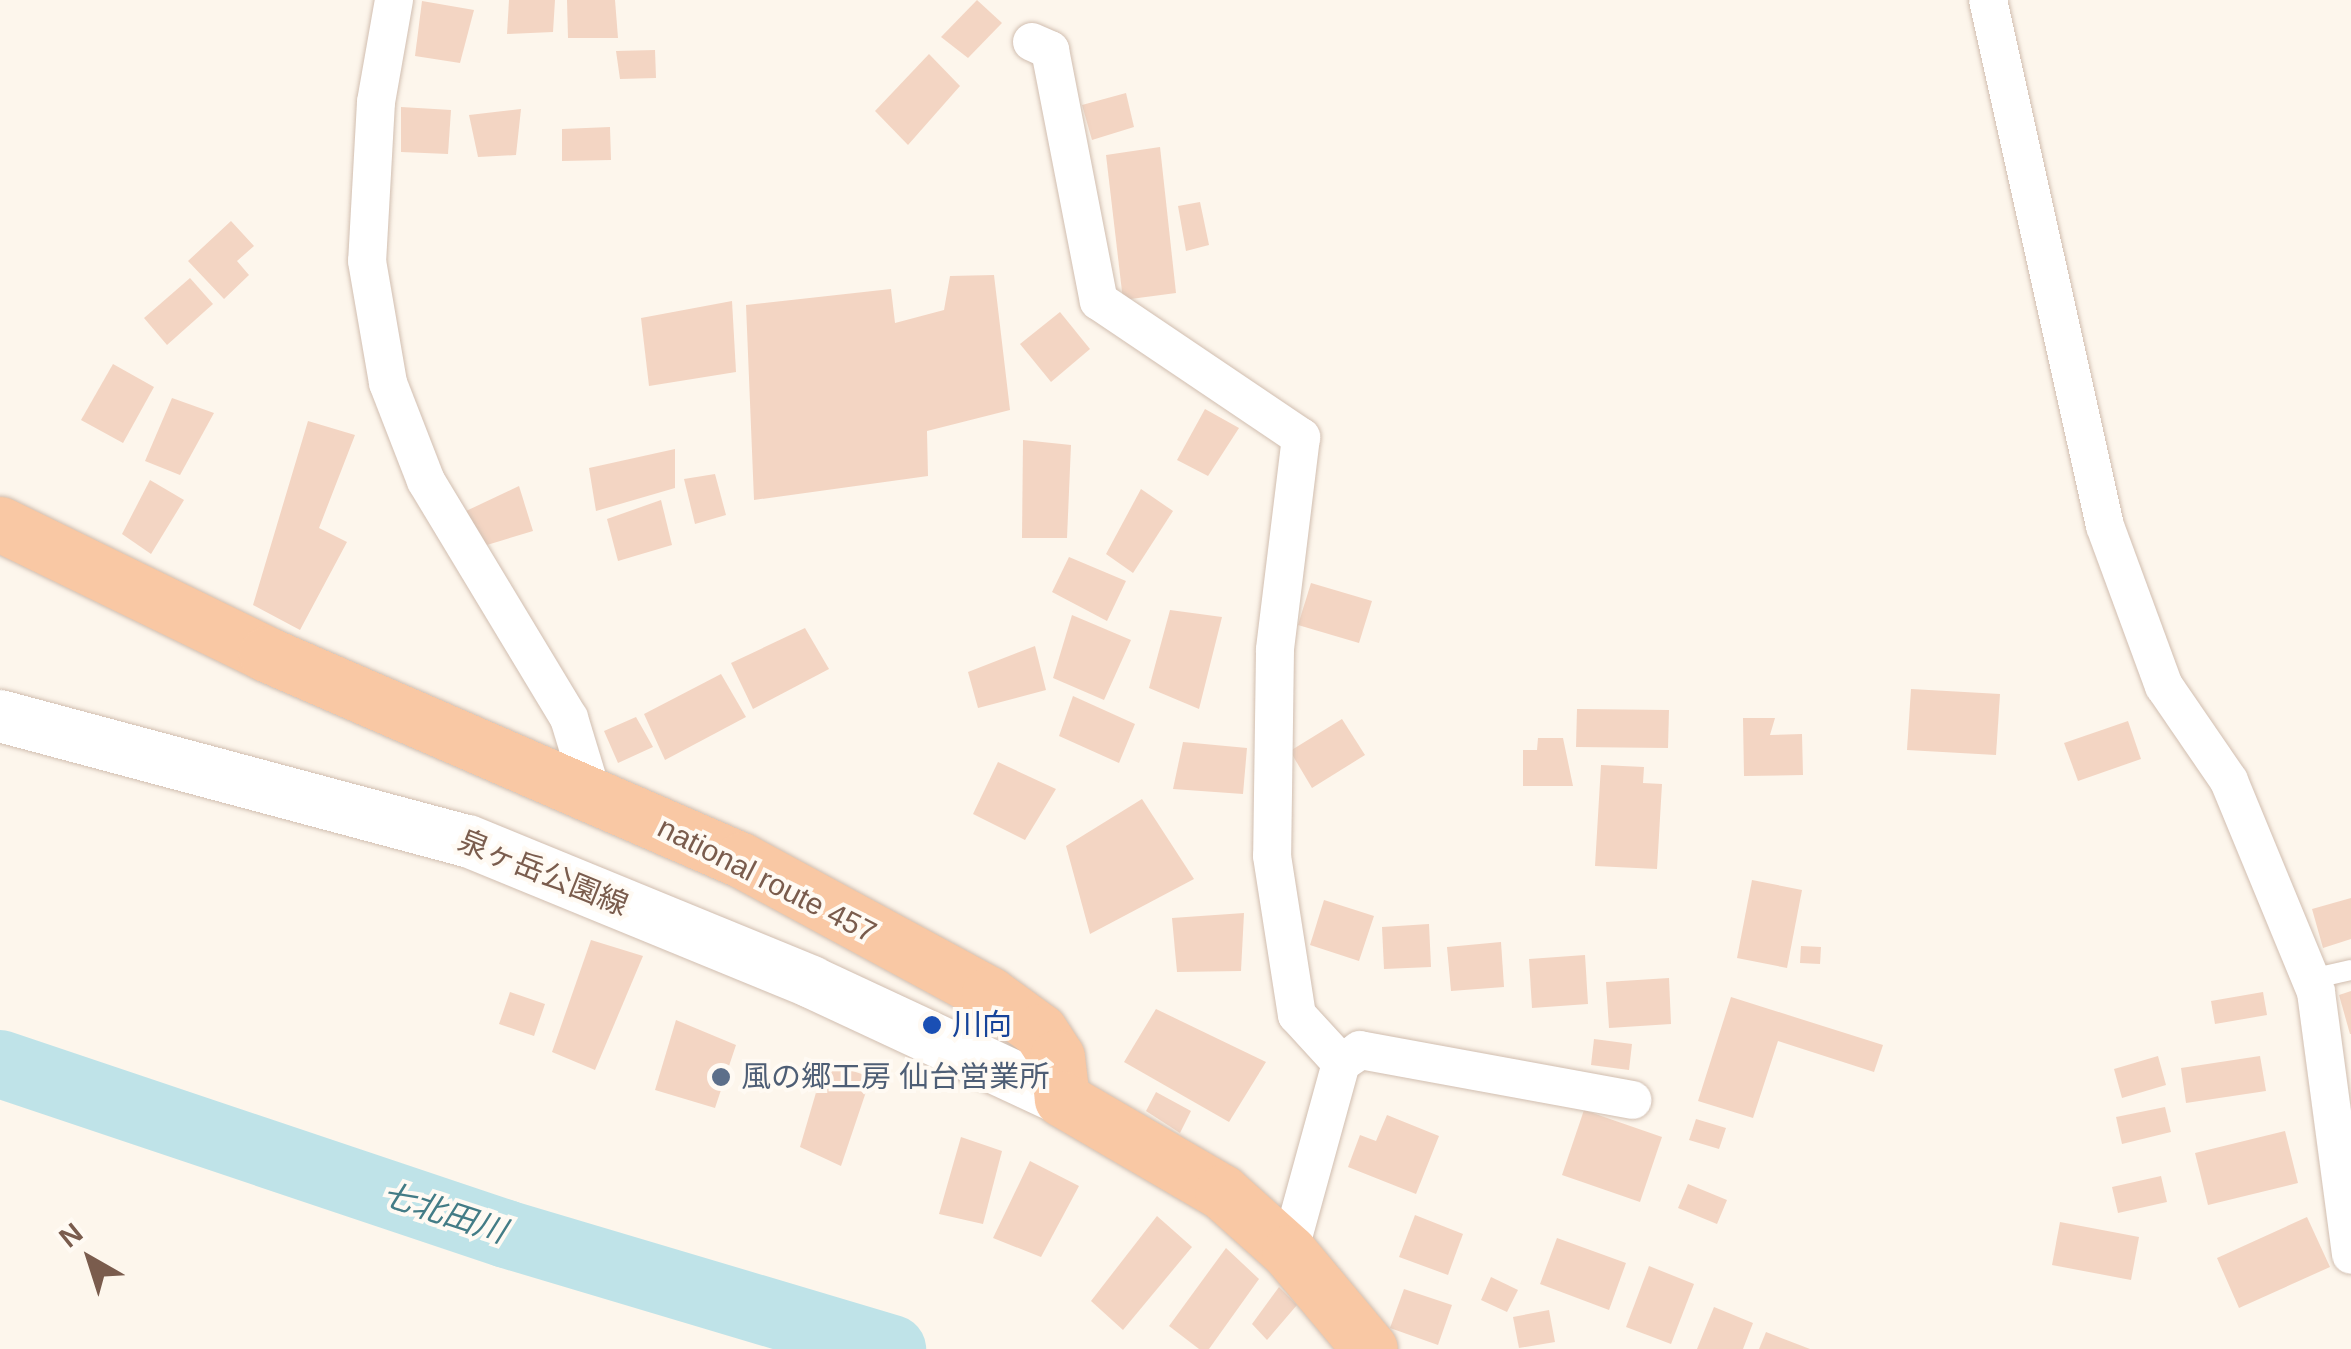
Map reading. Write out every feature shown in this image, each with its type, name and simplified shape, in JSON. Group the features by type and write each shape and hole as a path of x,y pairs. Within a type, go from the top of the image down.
{"highway":[{"name":"national route 457","path":"0,524 593,797 742,860 989,994 1040,1031 1057,1056 1062,1099"},
{"path":"1062,1099 1222,1192 1289,1252 1370,1349"}],"main road":[{"name":"泉ヶ岳公園線","path":"0,716 468,841 811,982 1062,1099"}],"street":[{"path":"394,0 376,102 367,261 388,383 426,481 569,718 593,797"},
{"path":"1988,0 2104,526 2164,686 2228,781 2312,979 2335,1093 2351,1255"},
{"path":"1032,42 1050,50 1099,301 1300,437 1276,650 1272,856 1297,1015 1341,1063"},
{"path":"1289,1252 1341,1063 1360,1050 1632,1100"}],"lane":[{"path":"2312,979 2351,970"}],"building":[{"path":"509,0 555,0 553,32 507,34"},
{"path":"567,0 615,0 618,38 568,38"},
{"path":"977,0 1002,23 968,58 941,37"},
{"path":"422,1 474,10 460,63 415,56"},
{"path":"655,50 656,78 620,79 616,51"},
{"path":"929,54 960,86 908,145 875,111"},
{"path":"1126,93 1134,127 1092,140 1082,105"},
{"path":"401,107 451,110 448,154 401,152"},
{"path":"521,109 516,155 478,157 469,115"},
{"path":"610,127 611,160 562,161 562,129"},
{"path":"1160,147 1176,293 1123,300 1106,155"},
{"path":"1200,202 1209,245 1186,251 1178,206"},
{"path":"231,221 254,246 237,261 249,275 224,299 188,261"},
{"path":"994,275 1010,410 927,431 928,476 754,500 746,305 891,289 895,323 944,310 950,276"},
{"path":"190,278 213,304 167,345 144,318"},
{"path":"732,301 736,372 649,386 641,318"},
{"path":"1060,312 1090,349 1051,382 1020,344"},
{"path":"113,364 154,387 123,443 81,420"},
{"path":"172,398 214,413 180,475 145,461"},
{"path":"1205,409 1239,428 1208,476 1177,460"},
{"path":"308,421 355,435 319,528 347,542 300,630 253,605"},
{"path":"1023,440 1071,445 1067,538 1022,538"},
{"path":"675,449 675,488 596,511 589,468"},
{"path":"715,474 726,515 695,524 684,479"},
{"path":"150,480 184,500 151,554 122,534"},
{"path":"519,486 533,531 477,548 464,512"},
{"path":"1141,489 1173,511 1133,573 1106,554"},
{"path":"661,500 672,545 618,561 607,519"},
{"path":"1069,557 1126,581 1107,621 1052,592"},
{"path":"1311,583 1372,601 1359,643 1298,625"},
{"path":"1170,610 1222,617 1199,709 1149,688"},
{"path":"1072,615 1131,640 1104,700 1053,678"},
{"path":"805,628 829,669 753,709 731,663"},
{"path":"1035,646 1046,690 978,708 968,672"},
{"path":"721,674 746,717 665,760 644,714"},
{"path":"1911,689 2000,694 1996,755 1907,750"},
{"path":"1073,696 1135,724 1119,763 1059,736"},
{"path":"1577,709 1669,710 1668,748 1576,747"},
{"path":"636,717 653,747 618,763 604,731"},
{"path":"1743,718 1775,718 1770,735 1802,734 1803,775 1744,776"},
{"path":"1342,719 1365,755 1312,788 1290,751"},
{"path":"2128,721 2141,759 2078,781 2064,743"},
{"path":"1538,738 1563,738 1573,786 1523,786 1523,750 1537,750"},
{"path":"1183,742 1247,748 1243,794 1173,789"},
{"path":"998,762 1056,789 1025,840 973,814"},
{"path":"1601,765 1644,767 1643,783 1662,784 1657,869 1595,866"},
{"path":"1142,799 1194,879 1090,934 1066,846"},
{"path":"1752,880 1802,890 1787,968 1737,958"},
{"path":"2351,898 2351,939 2323,948 2312,909"},
{"path":"1324,900 1374,916 1359,961 1310,945"},
{"path":"1244,913 1241,971 1177,972 1172,918"},
{"path":"1429,924 1431,967 1384,969 1382,927"},
{"path":"591,940 643,956 595,1070 552,1052"},
{"path":"1501,942 1504,987 1451,991 1447,947"},
{"path":"1801,946 1821,947 1820,964 1800,963"},
{"path":"1585,955 1588,1004 1532,1008 1529,959"},
{"path":"1669,978 1671,1024 1609,1028 1606,982"},
{"path":"2351,991 2351,1034 2350,1034 2339,995"},
{"path":"510,992 545,1004 534,1036 499,1024"},
{"path":"2263,992 2267,1015 2215,1024 2211,1001"},
{"path":"1731,997 1883,1045 1874,1072 1778,1041 1753,1118 1698,1101"},
{"path":"1156,1009 1266,1062 1229,1122 1124,1062"},
{"path":"676,1020 736,1045 715,1108 655,1090"},
{"path":"1594,1039 1632,1044 1629,1070 1591,1065"},
{"path":"2158,1056 2166,1085 2122,1098 2114,1069"},
{"path":"2260,1056 2266,1091 2186,1103 2181,1068"},
{"path":"825,1062 871,1077 841,1166 800,1147"},
{"path":"1156,1092 1191,1111 1180,1133 1146,1111"},
{"path":"2165,1107 2171,1132 2122,1144 2116,1117"},
{"path":"1584,1110 1662,1137 1640,1202 1562,1175"},
{"path":"1387,1115 1439,1136 1416,1194 1348,1167 1360,1135 1376,1141"},
{"path":"1696,1119 1726,1128 1719,1149 1689,1140"},
{"path":"2285,1131 2298,1183 2208,1205 2195,1153"},
{"path":"961,1137 1002,1151 983,1224 939,1214"},
{"path":"1030,1161 1079,1186 1041,1257 993,1238"},
{"path":"2161,1176 2167,1202 2118,1213 2112,1187"},
{"path":"1688,1184 1727,1200 1717,1224 1678,1208"},
{"path":"1415,1215 1463,1234 1448,1275 1399,1257"},
{"path":"1157,1216 1192,1247 1123,1330 1091,1301"},
{"path":"2307,1217 2330,1267 2239,1308 2217,1258"},
{"path":"2060,1222 2139,1237 2131,1280 2052,1265"},
{"path":"1557,1238 1626,1263 1609,1310 1540,1284"},
{"path":"1226,1248 1259,1279 1209,1349 1199,1349 1169,1326"},
{"path":"1649,1266 1694,1284 1671,1344 1626,1327"},
{"path":"1491,1277 1518,1290 1507,1312 1481,1300"},
{"path":"1279,1287 1297,1305 1267,1340 1252,1324"},
{"path":"1404,1289 1452,1305 1438,1345 1390,1328"},
{"path":"1714,1307 1753,1323 1743,1349 1697,1349"},
{"path":"1549,1310 1555,1342 1519,1348 1513,1317"},
{"path":"1766,1332 1810,1349 1759,1349"}],"waterway":[{"name":"七北田川","path":"0,1064 506,1234 892,1349"}],"place":[{"name":"川向","path":"932,1025"},
{"name":"風の郷工房 仙台営業所","path":"721,1077"}]}
